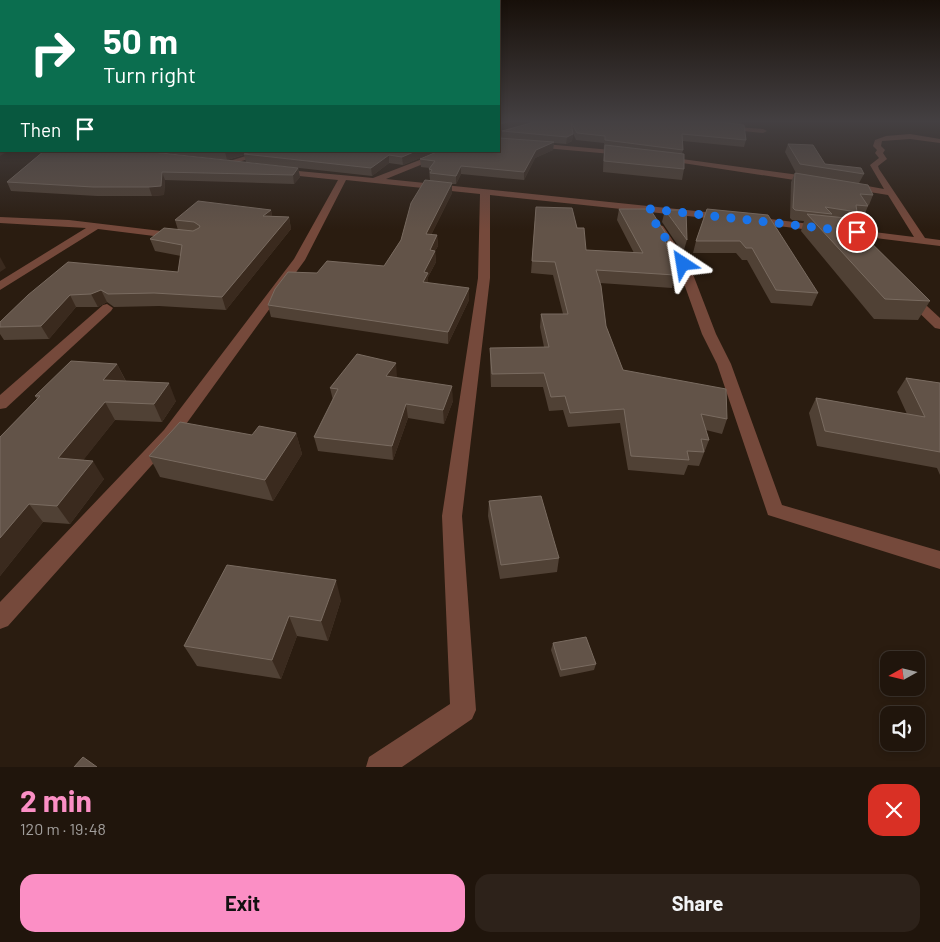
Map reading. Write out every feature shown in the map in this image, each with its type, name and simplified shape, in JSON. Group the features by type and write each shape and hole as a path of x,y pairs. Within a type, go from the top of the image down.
{"street":[{"path":"247,157 216,164 250,168"},
{"path":"372,181 436,157"},
{"path":"654,157 824,182"},
{"path":"882,157 883,159 874,165 889,193 922,241"},
{"path":"270,170 735,218 940,243"},
{"path":"0,618 170,434 299,260 343,178"},
{"path":"842,185 889,193"},
{"path":"379,767 462,710 452,516 484,278 485,192"},
{"path":"650,209 656,224 683,264 709,334 724,364 775,510 940,560"},
{"path":"0,220 69,223 187,237"},
{"path":"0,286 95,227"},
{"path":"841,230 855,243"},
{"path":"905,291 940,325"},
{"path":"0,404 108,308"}],"building":[{"path":"37,157 196,157 298,168 293,175 162,172 161,186 149,187 93,187 7,182"},
{"path":"269,157 387,157 371,168"},
{"path":"425,157 532,157 524,172 461,166 456,176 430,173 432,170 429,169 435,161 420,159"},
{"path":"604,157 684,157 684,169 604,161"},
{"path":"796,157 820,157 825,164 861,168 864,174 800,164"},
{"path":"795,173 868,185 873,195 860,194 868,206 856,205 857,212 825,207 832,214 795,210 793,208"},
{"path":"425,180 452,183 426,234 437,235 430,250 435,251 424,272 428,273 423,282 469,288 448,332 268,305 275,289 288,272 317,273 327,261 384,266 401,240 411,203"},
{"path":"198,201 271,210 263,216 289,217 222,297 154,293 108,294 101,290 91,294 70,295 41,326 0,327 0,322 28,295 68,262 178,272 182,245 150,239 164,228 193,231 199,228 200,226 194,222 175,220"},
{"path":"536,207 572,208 577,228 584,228 586,250 643,253 619,209 650,209 670,240 665,240 675,275 596,270 601,286 606,326 623,370 726,389 727,419 701,414 709,440 701,439 704,452 687,451 689,460 631,456 624,409 570,413 565,396 551,397 544,373 492,374 490,348 549,347 541,314 568,314 555,262 532,261"},
{"path":"707,209 768,215 818,293 776,290 752,248 746,248 740,241 696,241"},
{"path":"665,210 686,210 687,240"},
{"path":"807,214 846,218 930,301 885,299"},
{"path":"357,354 396,363 386,376 452,386 443,410 406,404 392,446 314,437 338,389 330,388"},
{"path":"71,361 117,364 103,380 169,383 154,404 105,402 58,458 93,461 57,506 29,504 0,538 0,437 40,396 35,396"},
{"path":"906,378 940,383 940,452 825,431 816,398 925,417"},
{"path":"180,422 252,435 259,426 296,433 265,480 149,456"},
{"path":"541,496 559,558 501,565 489,501"},
{"path":"227,565 336,580 321,621 289,616 272,660 184,646"},
{"path":"586,637 596,664 561,670 553,643"},
{"path":"83,757 97,767 74,767"}],"route":[{"path":"683,264 656,224 650,209 857,232"}]}
